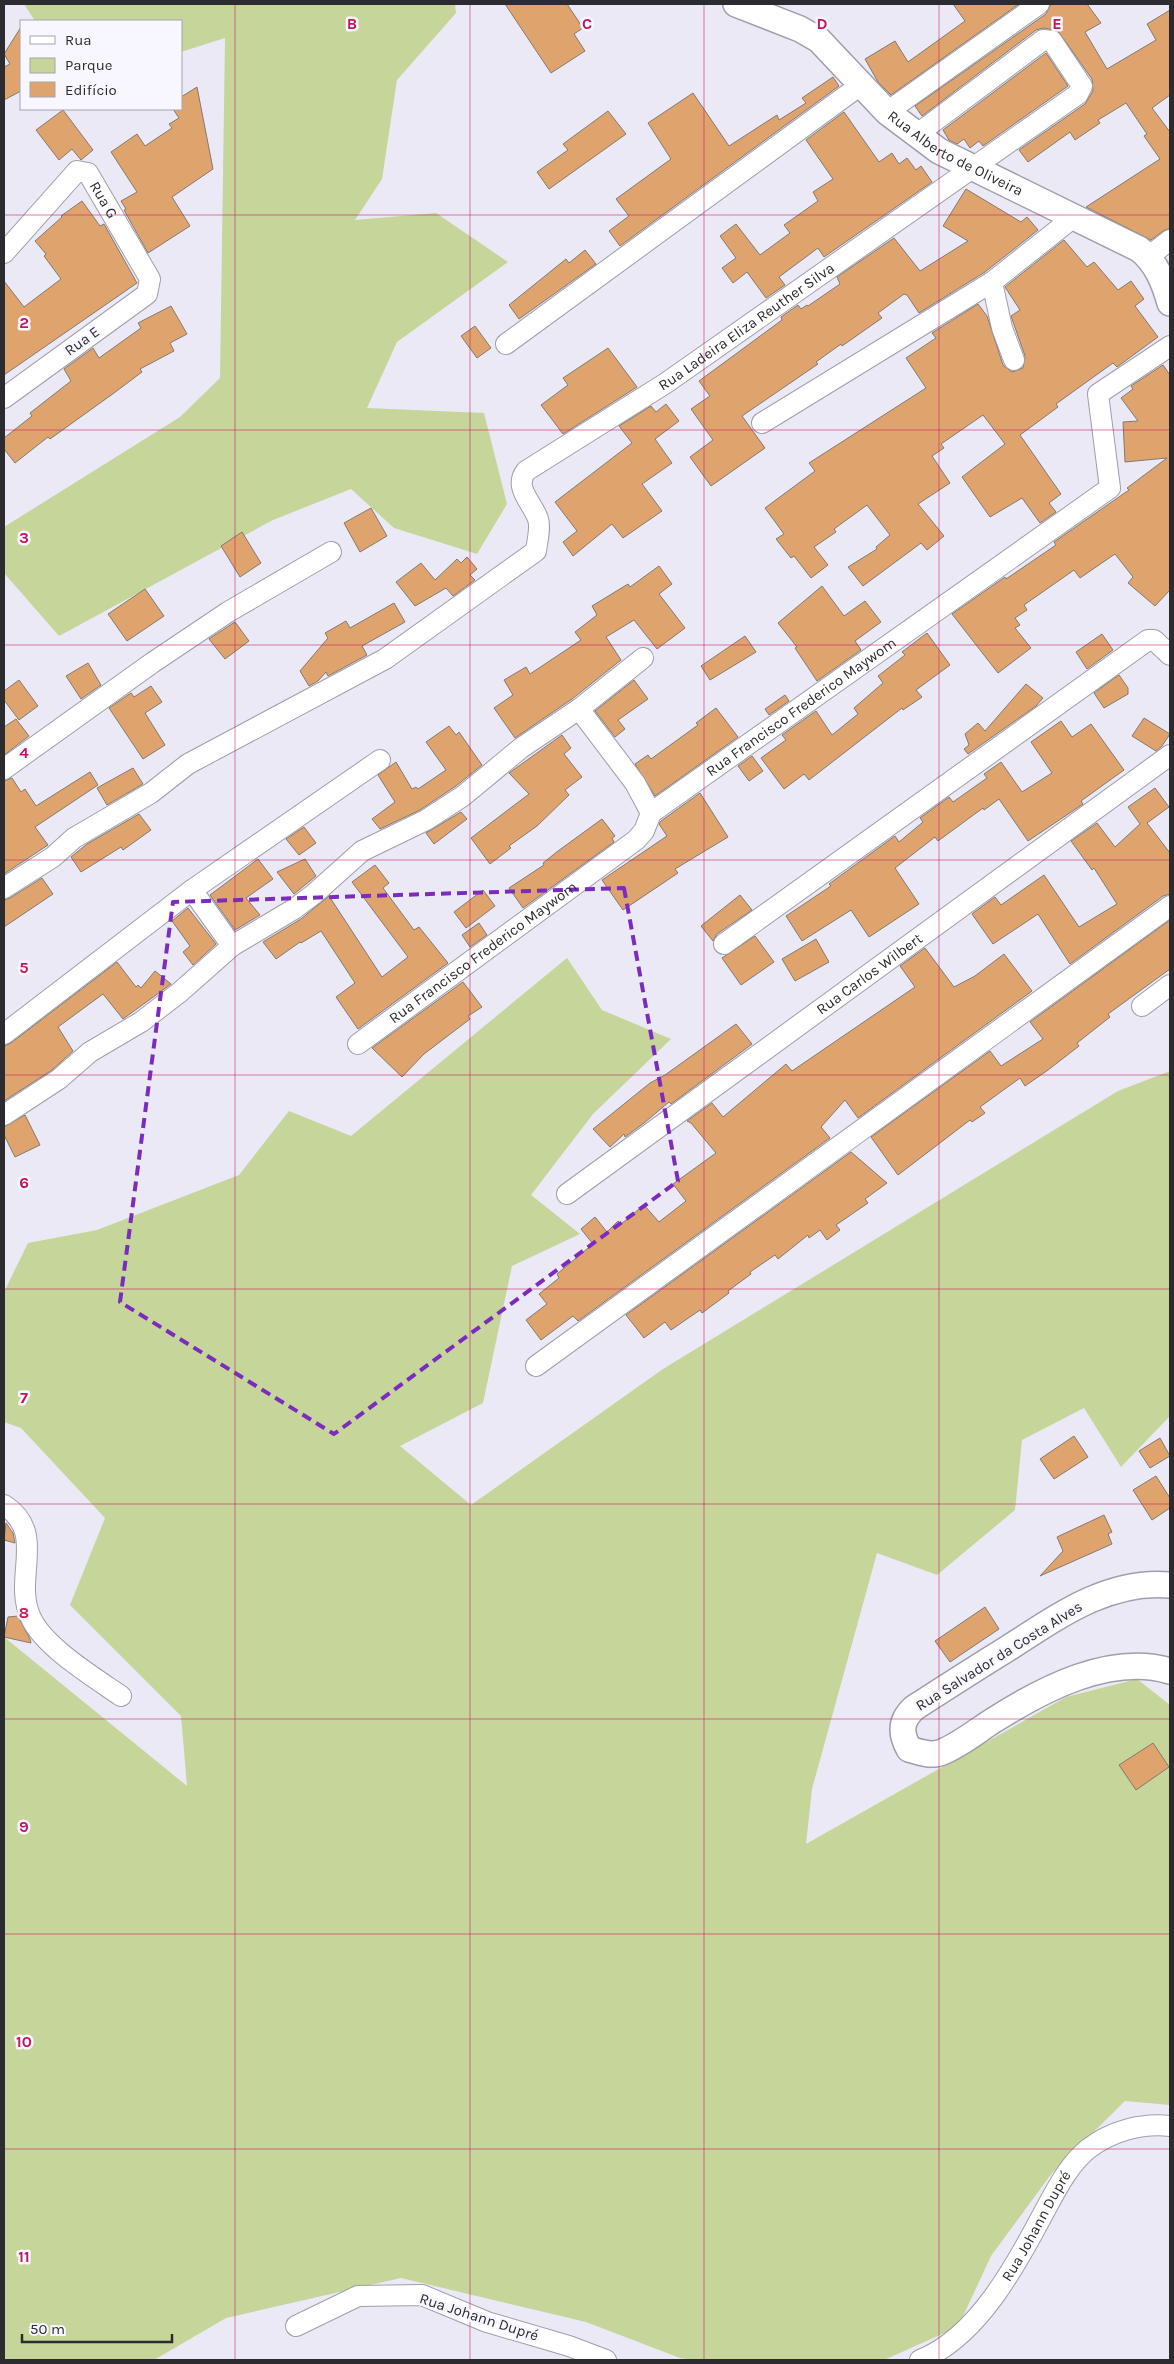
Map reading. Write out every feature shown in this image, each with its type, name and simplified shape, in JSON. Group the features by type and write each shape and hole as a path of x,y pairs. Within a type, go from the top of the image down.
{"street":[{"name":"Rua Alberto de Oliveira","path":"736,4 800,28 819,40 887,112 916,135 971,168 1126,242 1148,257 1166,287 1170,303"},
{"path":"887,112 1040,4"},
{"name":"Rua Ladeira Eliza Reuther Silva","path":"4,888 52,857 74,838 151,793 188,764 385,659 536,551 539,522 523,491 521,480 526,471 666,383 1078,94 1082,86 1050,39 1039,42 916,135"},
{"path":"506,344 862,84"},
{"name":"Rua G","path":"4,253 77,171 88,173 150,279"},
{"path":"762,423 992,282 1074,217"},
{"path":"1148,257 1170,240"},
{"name":"Rua E","path":"4,398 147,294 150,279"},
{"path":"992,282 1002,328 1014,360"},
{"name":"Rua Francisco Frederico Maywom","path":"358,1044 636,840 644,831 651,813 1110,488 1098,394 1170,346"},
{"path":"4,769 152,663 221,617 331,552"},
{"path":"724,944 1148,640 1154,640 1170,655"},
{"path":"4,1115 59,1079 90,1052 141,1022 180,992 232,946 294,909 362,851 426,820 463,796 521,748 579,709 644,658"},
{"path":"579,709 635,783 651,813"},
{"name":"Rua Carlos Wilbert","path":"567,1194 1170,755"},
{"path":"4,1034 192,890 380,760"},
{"path":"192,890 232,946"},
{"path":"536,1366 1170,906"},
{"path":"1142,1006 1170,985"},
{"path":"4,1505 21,1519 27,1533 25,1593 31,1618 51,1643 71,1661 121,1696"},
{"name":"Rua Salvador da Costa Alves","path":"1170,1585 1156,1584 1114,1590 1070,1609 914,1708 902,1722 902,1737 909,1749 924,1754 941,1753 1014,1708 1072,1680 1119,1667 1156,1667 1170,1671"},
{"name":"Rua Johann Dupré","path":"920,2360 951,2342 995,2296 1063,2178 1086,2150 1107,2135 1124,2130 1170,2126"},
{"name":"Rua Johann Dupré","path":"296,2326 358,2296 422,2295 487,2322 569,2346 606,2360"}],"highlighted area":[{"path":"624,888 678,1181 334,1434 120,1302 173,902"}],"green space":[{"path":"24,4 455,4 456,13 397,80 382,179 355,220 436,213 508,262 397,342 367,408 484,413 507,504 477,554 394,528 351,489 273,520 59,636 4,573 4,527 180,417 220,378 225,38 182,52 182,20 34,20"},
{"path":"567,958 602,1010 671,1039 593,1114 531,1195 580,1234 512,1266 483,1403 400,1446 471,1505 663,1369 1118,1091 1170,1071 1170,1416 1121,1467 1084,1408 1022,1440 1015,1510 937,1575 877,1553 812,1789 806,1844 1066,1697 1137,1679 1170,1705 1170,2105 1125,2101 1052,2173 991,2256 958,2327 884,2360 693,2360 680,2358 586,2322 401,2278 226,2318 154,2360 4,2360 4,1637 187,1786 181,1716 70,1605 105,1518 21,1428 4,1422 4,1292 28,1243 97,1230 239,1175 289,1111 351,1136"}],"building":[{"path":"505,4 567,4 583,28 574,34 585,51 551,73"},
{"path":"953,4 1019,4 891,95 878,82 865,59 895,41 908,62 965,21"},
{"path":"1051,4 1087,4 1101,23 1085,32 1107,69 1156,40 1147,24 1170,10 1170,95 1152,108 1170,132 1170,228 1151,240 1086,207 1160,159 1144,136 1147,134 1126,103 1098,120 1100,123 1075,140 1070,132 1028,162 1019,150 1085,104 1093,91 1092,79 1058,31 1044,28 1036,30 922,116 915,106 1046,14"},
{"path":"20,29 20,92 4,100 4,67 10,64 4,54"},
{"path":"1046,53 1068,86 983,146 979,141 970,148 964,139 957,144 949,140 943,130"},
{"path":"833,77 839,86 620,246 609,231 629,216 616,199 671,159 648,123 693,93 729,146 777,115 779,120 806,103 802,98"},
{"path":"197,87 213,169 172,197 190,226 148,253 121,201 137,192 111,152 137,134 145,146 172,128 169,124 179,118 174,110 182,110 182,96"},
{"path":"63,110 93,150 81,160 72,149 59,160 36,130"},
{"path":"608,111 626,134 549,189 537,172 568,150 563,144"},
{"path":"844,112 879,162 892,153 899,164 907,158 916,170 921,166 932,182 824,257 818,248 779,277 785,285 766,298 747,272 733,283 722,268 736,258 720,236 736,224 760,255 790,233 784,225 818,201 813,192 833,179 806,140"},
{"path":"966,189 1021,222 1027,217 1038,230 985,272 919,313 907,295 904,294 878,313 882,318 842,346 841,344 816,362 818,364 742,416 765,448 711,486 690,457 713,440 691,409 710,396 699,381 782,320 781,317 798,305 801,309 808,306 840,284 837,277 894,238 920,271 968,241 943,226"},
{"path":"82,201 100,226 104,224 137,283 4,375 4,281 24,307 61,279 44,256 46,254 35,241 61,216"},
{"path":"1064,240 1087,267 1094,262 1118,290 1131,281 1144,299 1135,306 1158,337 1117,367 1113,363 1056,404 1058,407 1020,435 1061,494 1049,503 1056,512 1040,523 1022,498 990,517 962,477 1005,444 983,415 941,444 944,448 932,456 950,483 918,504 944,536 927,550 921,543 863,586 848,567 877,549 876,547 890,535 867,505 834,529 836,532 814,547 828,565 811,578 794,556 791,558 776,539 784,534 765,508 815,471 809,463 926,388 906,358 936,338 932,333 978,304 987,316 1003,365 1012,372 1023,368 1025,356 1011,316 1020,310 1005,287"},
{"path":"585,250 596,264 519,319 509,305 566,259 569,263"},
{"path":"171,306 187,334 170,343 174,351 140,369 142,372 50,439 48,437 15,463 4,449 4,438 32,416 30,413 71,381 64,369 93,348 99,358 141,328 138,323"},
{"path":"475,326 491,348 477,358 461,336"},
{"path":"608,348 637,387 563,434 541,405 568,385 563,378"},
{"path":"1163,365 1170,375 1170,590 1155,606 1128,583 1133,577 1115,554 1080,578 1074,570 1024,605 1027,610 1015,618 1020,625 1015,628 1031,648 998,673 952,614 1005,577 1006,579 1056,545 1054,542 1129,490 1127,488 1167,458 1125,462 1123,422 1138,421 1121,398 1133,389 1131,386"},
{"path":"666,404 679,421 655,439 672,463 642,484 662,511 623,538 612,524 573,556 563,542 577,531 555,502 632,443 619,426 651,406 656,412"},
{"path":"371,508 387,536 360,552 344,523"},
{"path":"242,532 261,563 240,577 221,546"},
{"path":"467,557 477,569 470,575 475,580 453,596 446,588 415,606 396,582 421,563 435,580 457,559 461,563"},
{"path":"659,566 672,584 659,594 685,628 657,649 634,620 606,637 621,660 572,699 515,738 494,708 513,695 504,680 526,667 530,674 581,640 575,632 597,615 592,606 628,584 630,587"},
{"path":"822,586 844,616 865,601 881,622 855,641 861,650 817,681 795,648 797,647 778,623"},
{"path":"145,589 164,616 127,641 108,614"},
{"path":"394,603 405,622 362,646 367,655 328,676 326,672 318,681 309,686 300,671 328,638 325,633 346,621 350,628"},
{"path":"235,622 249,641 225,659 209,639"},
{"path":"927,633 950,665 916,690 922,697 903,710 902,708 809,780 804,774 784,789 761,758 786,740 782,735 816,711 832,735 858,714 854,708 883,683 878,676 905,655 902,652"},
{"path":"1102,634 1113,650 1087,669 1076,652"},
{"path":"745,636 756,652 710,680 701,666"},
{"path":"88,663 101,685 81,699 66,676"},
{"path":"1119,675 1128,688 1128,694 1104,708 1094,693"},
{"path":"19,680 38,706 19,720 4,700 4,691"},
{"path":"634,680 648,699 618,720 625,729 615,737 595,711"},
{"path":"1026,684 1043,698 1036,706 968,754 964,749 969,745 965,734 978,723 985,731"},
{"path":"151,686 162,702 145,713 165,745 143,759 109,708 131,693 134,697"},
{"path":"785,695 789,701 769,715 765,709"},
{"path":"716,708 738,737 655,796 635,764 648,755 651,759 698,725 696,723"},
{"path":"1144,718 1170,734 1156,751 1132,736"},
{"path":"16,719 29,736 4,755 4,727"},
{"path":"1061,721 1072,737 1091,724 1124,770 1081,801 1083,804 1028,841 999,799 984,810 983,808 938,841 935,837 895,868 919,904 869,937 851,910 802,941 786,916 831,886 829,884 895,836 899,842 923,822 920,818 949,797 953,802 987,778 984,774 1001,762 1022,792 1052,773 1031,742"},
{"path":"449,726 456,735 459,732 482,765 456,786 420,810 380,829 372,819 395,802 378,775 396,762 412,789 416,787 418,789 446,770 426,742"},
{"path":"562,735 571,748 564,754 582,777 565,790 569,795 537,826 509,846 511,848 490,864 471,838 529,794 509,773"},
{"path":"752,756 763,771 749,781 738,766"},
{"path":"133,768 143,784 107,805 97,788"},
{"path":"90,772 98,785 35,827 48,845 4,874 4,781 12,778 21,792 25,789 36,806"},
{"path":"1155,788 1169,807 1147,823 1170,853 1170,894 1163,896 1070,964 1038,914 993,944 972,914 995,897 1001,905 1044,875 1079,927 1117,904 1094,868 1092,870 1071,841 1097,823 1115,847 1140,824 1128,807"},
{"path":"700,793 728,837 675,869 678,873 623,910 602,880 667,836 659,824 661,821"},
{"path":"461,812 467,819 434,844 426,833"},
{"path":"139,814 151,830 123,850 121,847 81,872 71,857 87,844"},
{"path":"602,819 615,836 612,838 614,842 523,908 509,888 544,865 543,863 558,851"},
{"path":"304,827 316,843 299,855 286,839"},
{"path":"258,859 273,879 246,898 260,915 235,930 210,895"},
{"path":"305,859 316,876 294,894 277,872"},
{"path":"375,865 389,883 383,888 414,930 419,927 448,963 358,1029 336,997 355,983 321,931 300,942 276,959 263,942 301,919 329,896 382,977 408,957 352,882"},
{"path":"42,878 53,894 4,927 4,900"},
{"path":"483,890 495,906 466,928 454,912"},
{"path":"740,895 752,910 717,934 713,941 701,926"},
{"path":"188,908 216,944 193,965 183,952 190,946 172,921"},
{"path":"1170,920 1170,969 1108,1014 1110,1017 1077,1043 1079,1046 1048,1070 1025,1086 1020,1078 980,1107 985,1113 972,1122 970,1120 898,1175 871,1137 990,1051 1001,1066 1043,1039 1030,1022"},
{"path":"479,923 487,935 470,947 462,935"},
{"path":"755,936 774,962 741,985 722,958"},
{"path":"816,939 829,962 795,981 782,959"},
{"path":"925,948 954,987 975,976 1004,954 1032,991 858,1118 845,1100 821,1127 830,1138 578,1321 573,1316 541,1340 526,1320 547,1304 539,1294 559,1278 557,1274 593,1244 581,1229 595,1217 607,1232 618,1221 621,1224 644,1205 659,1222 686,1201 673,1184 716,1153 691,1123 687,1121 712,1103 723,1117 786,1064 792,1071 915,987 900,966"},
{"path":"117,962 136,987 138,985 141,988 155,971 171,984 123,1019 103,994 58,1027 73,1051 52,1070 4,1101 4,1046 11,1043"},
{"path":"463,982 482,1007 468,1016 470,1019 424,1054 402,1077 372,1048"},
{"path":"736,1024 752,1044 671,1104 669,1102 625,1137 624,1134 610,1147 593,1129 650,1083 665,1075"},
{"path":"25,1115 40,1145 15,1157 4,1135 4,1127"},
{"path":"851,1152 887,1183 865,1199 868,1203 836,1225 840,1230 827,1240 820,1230 809,1238 808,1235 778,1259 775,1255 750,1272 751,1274 728,1291 729,1293 702,1313 700,1310 671,1330 665,1322 644,1338 626,1315"},
{"path":"1074,1436 1088,1457 1054,1479 1040,1459"},
{"path":"1160,1438 1170,1456 1150,1468 1139,1451"},
{"path":"1156,1476 1170,1498 1170,1508 1152,1520 1133,1490"},
{"path":"1104,1515 1112,1532 1108,1534 1112,1544 1040,1576 1063,1551 1057,1537"},
{"path":"6,1523 13,1533 15,1543 4,1540"},
{"path":"985,1607 999,1629 950,1662 935,1641"},
{"path":"18,1616 31,1643 4,1637 8,1617"},
{"path":"1153,1743 1169,1767 1136,1790 1119,1765"}]}
